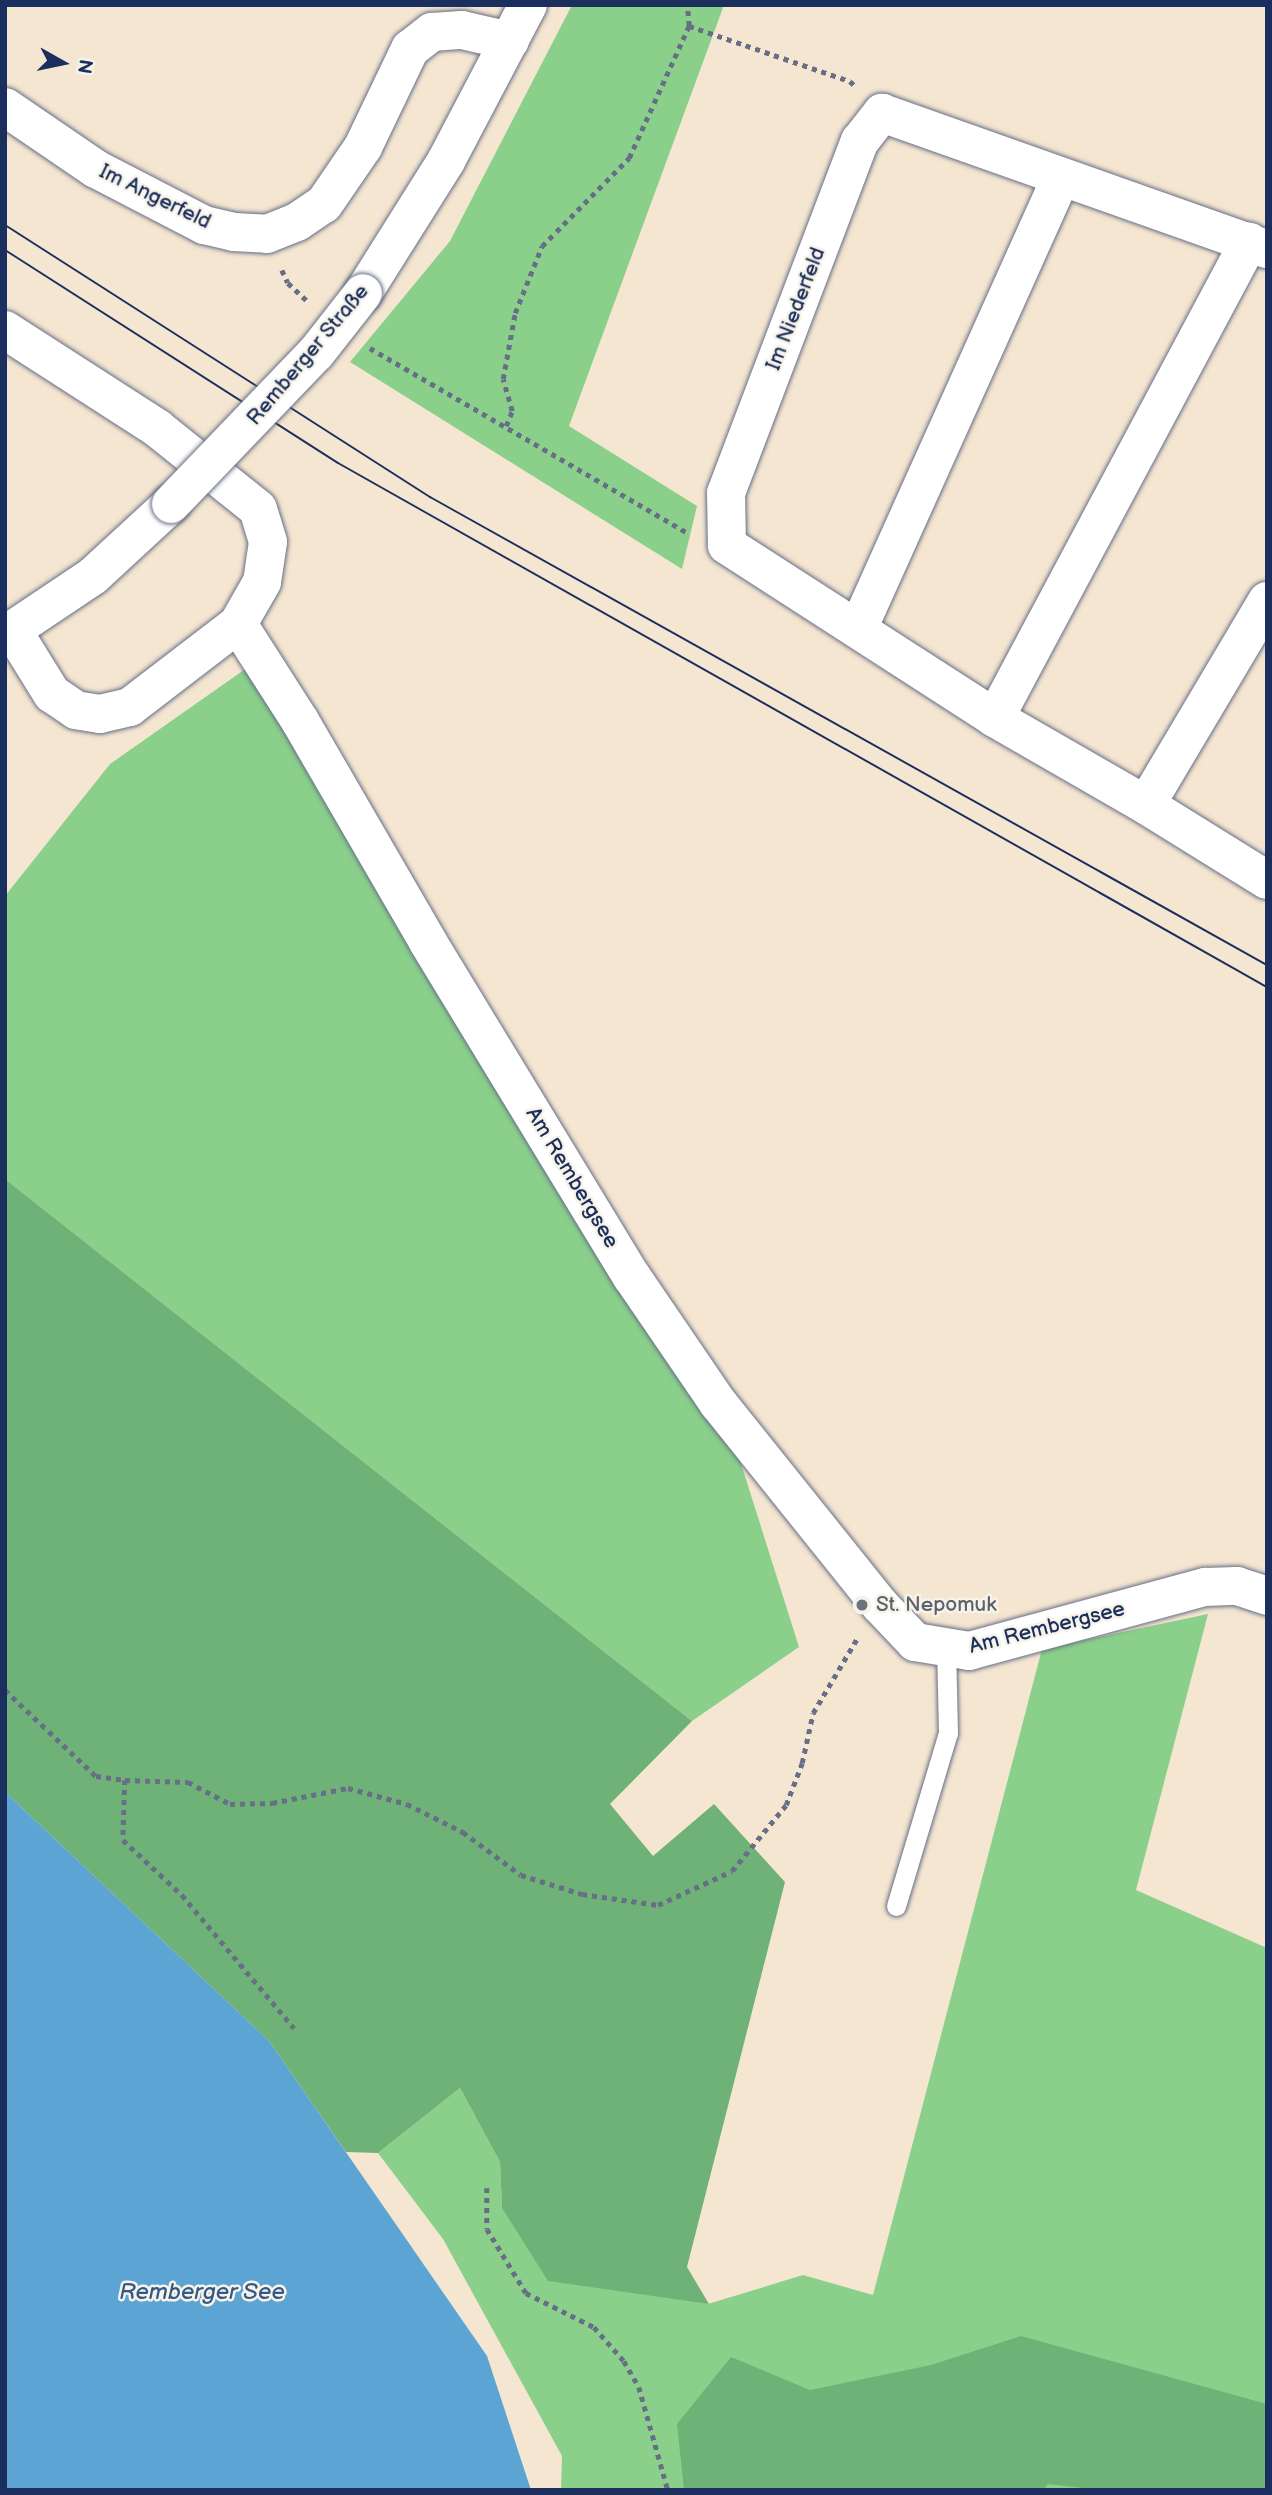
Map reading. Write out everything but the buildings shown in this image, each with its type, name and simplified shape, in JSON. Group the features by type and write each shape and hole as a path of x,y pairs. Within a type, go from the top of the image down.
{"street":[{"name":"Remberger Straße","path":"9,633 93,576 171,504 316,353 363,293 446,161 528,5"},
{"name":"Im Angerfeld","path":"5,107 96,169 204,225 234,232 267,234 297,222 324,204 363,147 411,50 432,32 462,30 510,41"},
{"path":"882,113 1258,245 995,718"},
{"name":"Im Niederfeld","path":"727,545 726,493 860,141 882,113"},
{"path":"858,629 1061,177"},
{"path":"5,330 157,428 258,509 268,542 262,582 238,624 130,707 100,714 76,710 52,694 9,633"},
{"path":"727,545 995,718 1146,805 1267,880"},
{"path":"1146,805 1267,601"},
{"name":"Am Rembergsee","path":"238,624 300,721 428,942 632,1277 718,1403 880,1605 915,1642 969,1651 1205,1587 1237,1586 1267,1596"}],"lane":[{"path":"896,1906 948,1733 946,1647"}],"path":[{"path":"506,426 512,411 503,379 515,313 542,246 629,158 689,26 687,5"},
{"path":"689,26 850,81 882,113"},
{"path":"267,234 288,283 310,303"},
{"path":"361,341 381,356 713,548 727,545"},
{"path":"5,1690 96,1776 125,1780 188,1782 230,1804 272,1803 348,1788 407,1804 463,1832 521,1875 582,1894 658,1905 732,1871 786,1805 802,1763 813,1713 880,1605"},
{"path":"125,1780 123,1840 182,1895 294,2028"},
{"path":"487,2188 487,2229 527,2293 594,2327 629,2370 639,2387 668,2490"}],"green space":[{"path":"572,5 724,5 569,426 697,506 682,569 350,362 450,241"},
{"path":"251,665 732,1435 799,1647 692,1721 5,1179 5,896 110,764"},
{"path":"5,1179 692,1721 610,1804 653,1856 714,1804 785,1882 687,2267 709,2304 548,2281 502,2208 500,2162 460,2088 378,2153 346,2152 269,2041 5,1792"},
{"path":"1208,1614 1136,1890 1267,1948 1267,2490 561,2490 562,2456 443,2239 378,2153 460,2088 500,2162 502,2208 708,2304 803,2275 873,2295 1042,1649"},
{"path":"1021,2336 1267,2404 1267,2490 1101,2490 1048,2484 1043,2490 684,2490 677,2424 731,2357 810,2390 931,2365"}],"water":[{"name":"Remberger See","path":"5,1792 269,2041 487,2356 531,2490 5,2490"}],"tram line":[{"path":"5,225 430,497 1267,965"},
{"path":"5,250 338,463 1267,987"}],"place":[{"name":"St. Nepomuk","path":"862,1605"}]}
